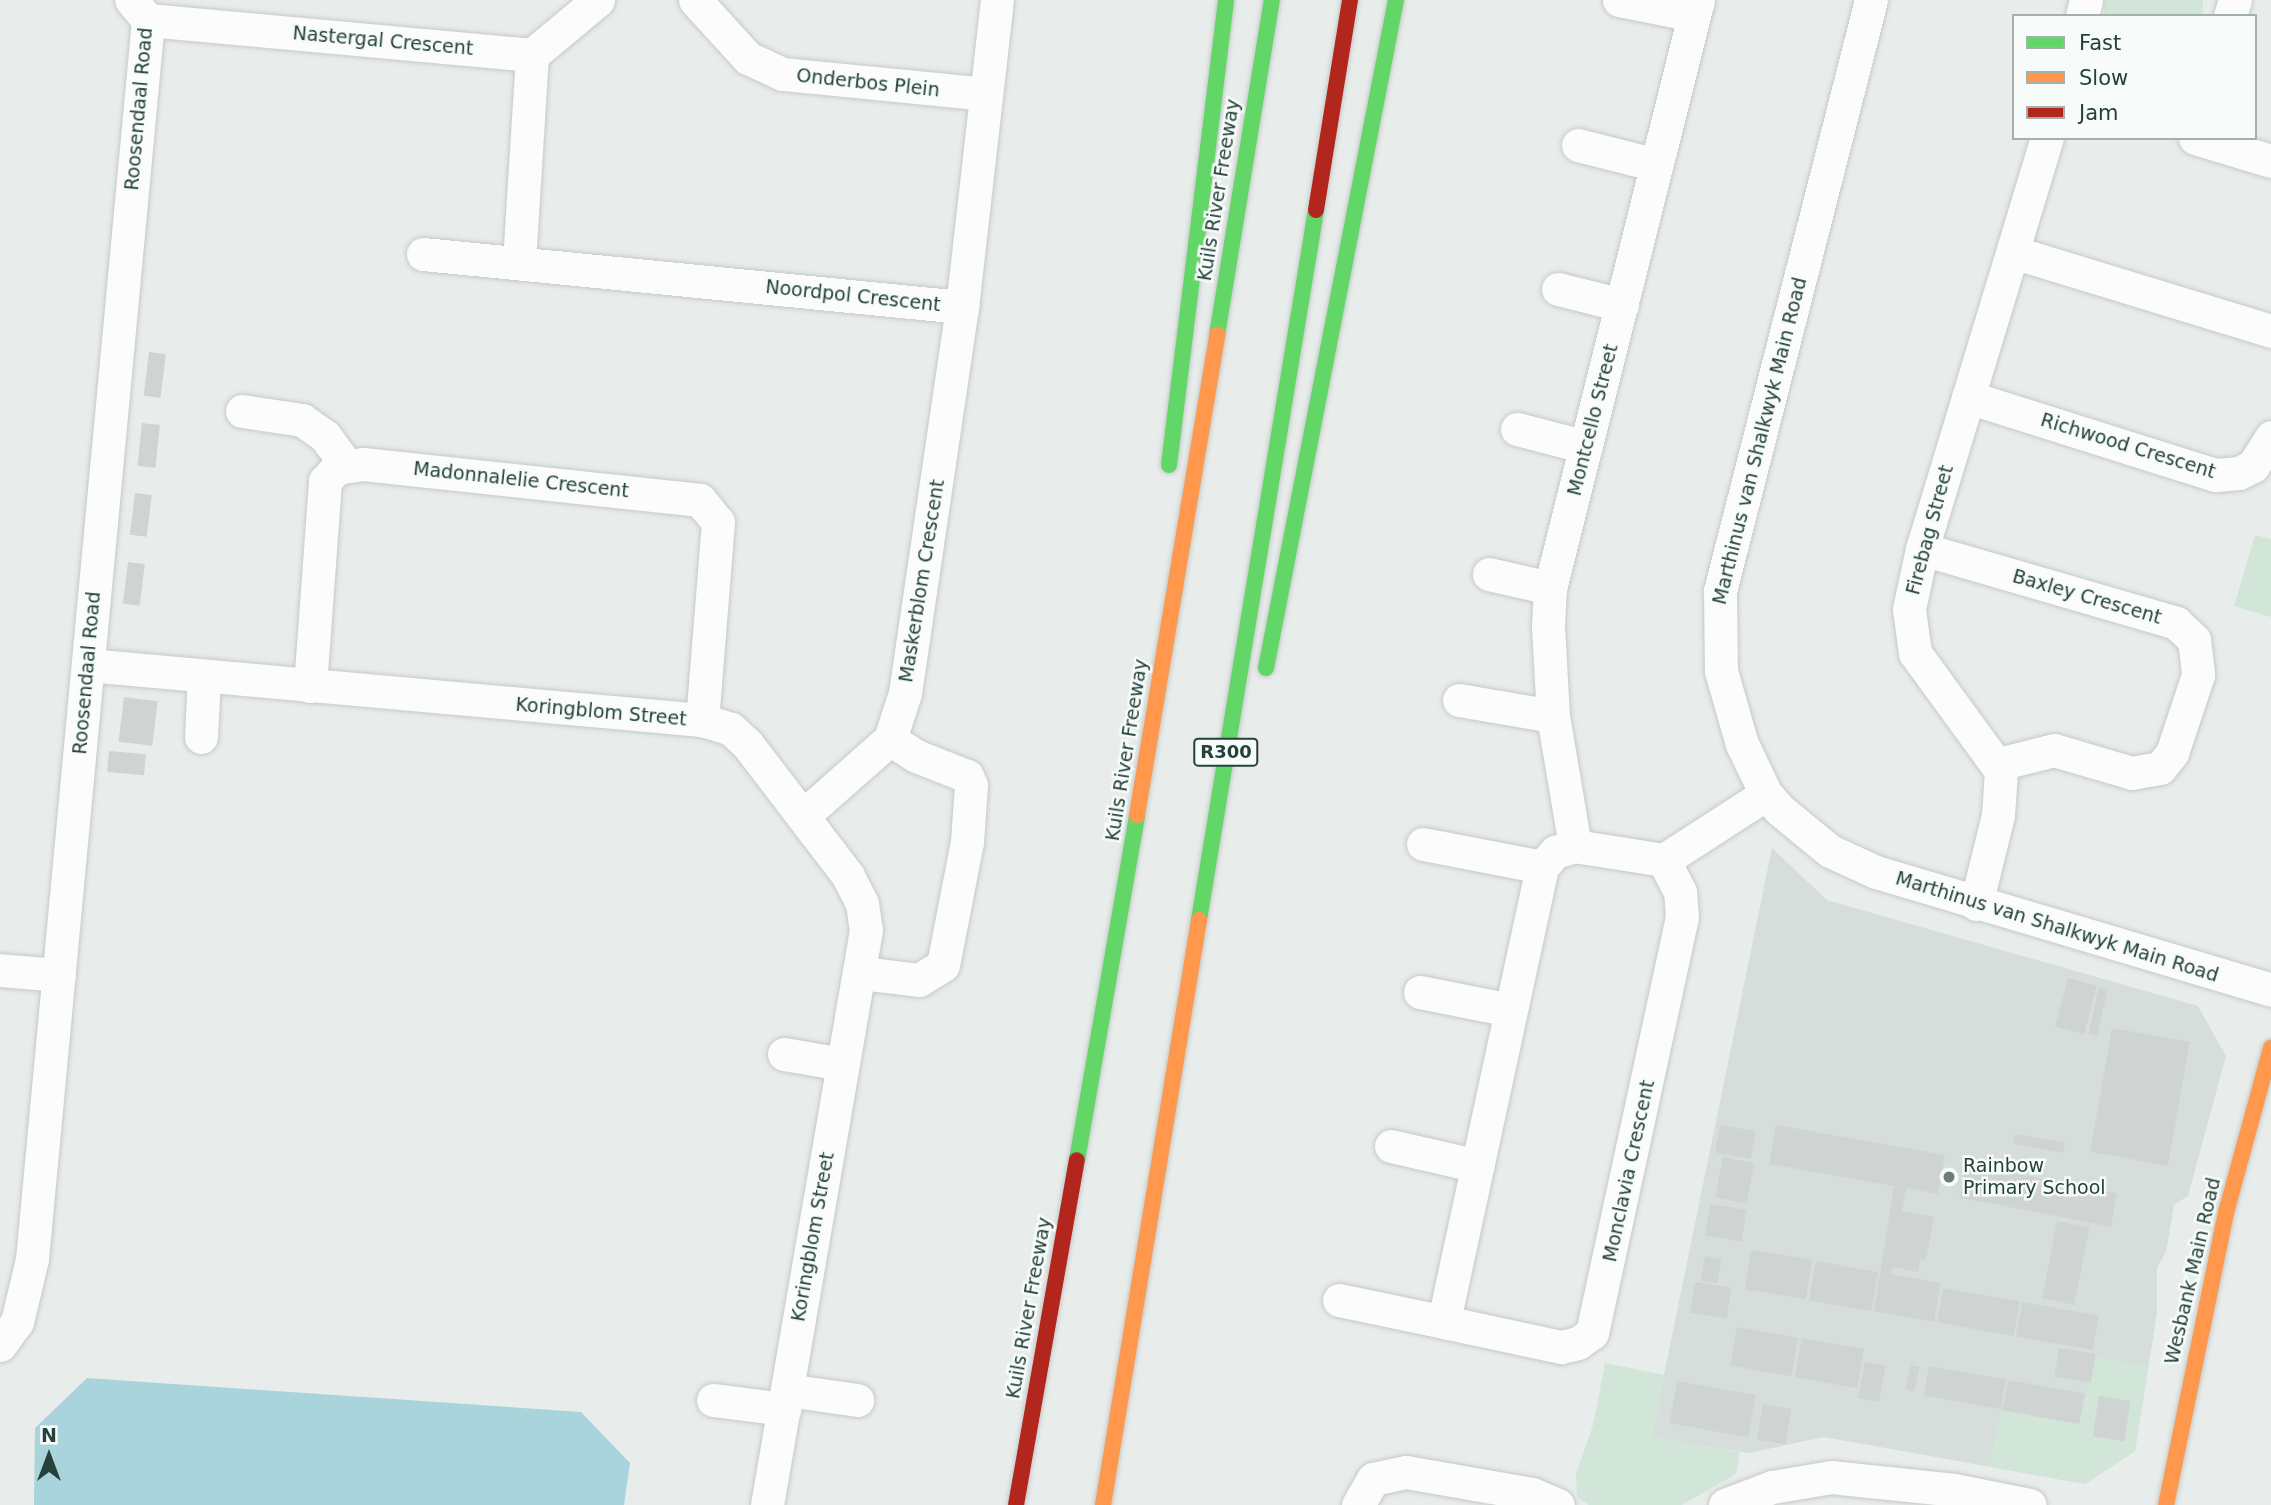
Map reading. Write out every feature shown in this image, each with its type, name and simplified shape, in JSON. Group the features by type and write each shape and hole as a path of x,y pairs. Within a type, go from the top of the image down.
{"main road":[{"path":"1166,485 1226,0"},
{"name":"Kuils River Freeway","path":"1016,1505 1132,846 1272,0"},
{"name":"R300","path":"1103,1505 1350,0"},
{"path":"1263,683 1396,0"},
{"path":"1132,846 1136,713"},
{"path":"1221,782 1249,721"},
{"name":"Wesbank Main Road","path":"2166,1505 2209,1286 2271,1048"}],"street":[{"path":"519,262 532,55 598,0"},
{"name":"Onderbos Plein","path":"695,0 748,58 783,74 986,94"},
{"name":"Noordpol Crescent","path":"423,254 962,307 997,0"},
{"path":"1619,0 1696,8"},
{"name":"Marthinus van Shalkwyk Main Road","path":"1871,0 1720,591 1721,671 1742,744 1766,794 1830,851 1875,872 2271,990"},
{"name":"Montcello Street","path":"1575,846 1553,716 1548,626 1550,588 1696,8"},
{"name":"Nastergal Crescent","path":"140,10 532,55"},
{"name":"Roosendaal Road","path":"0,1345 17,1322 26,1296 88,665 140,10"},
{"name":"Firebag Street","path":"1999,764 1915,653 1909,609 1922,549 2046,140"},
{"path":"2202,140 2271,161"},
{"path":"1578,145 1657,165"},
{"path":"2013,252 2271,331"},
{"path":"1558,289 1622,305"},
{"name":"Maskerblom Crescent","path":"890,738 909,670 962,307"},
{"name":"Richwood Crescent","path":"1968,397 2216,475 2239,473 2253,466 2271,437"},
{"path":"242,411 302,420 325,436 346,465 325,481 310,686"},
{"path":"1517,429 1586,447"},
{"name":"Madonnalelie Crescent","path":"346,465 700,500 718,523 702,720"},
{"name":"Baxley Crescent","path":"1922,549 2176,623 2194,640 2198,675 2172,754 2160,768 2132,773 2054,750 1999,764"},
{"path":"1489,575 1550,588"},
{"name":"Koringblom Street","path":"88,665 702,720 740,736 804,815 862,903 866,930 861,973 842,1064 767,1505"},
{"path":"201,737 204,676"},
{"path":"1459,700 1553,716"},
{"path":"804,815 890,738 916,756 967,776 971,785 967,842 943,965 919,980 861,973"},
{"path":"1976,904 1998,816 2003,778 1999,764"},
{"path":"1444,1322 1542,867 1555,852 1575,846 1664,860 1766,794"},
{"path":"1423,844 1542,867"},
{"name":"Monclavia Crescent","path":"1339,1300 1561,1347 1584,1339 1597,1324 1682,918 1680,892 1664,860"},
{"path":"0,970 59,975"},
{"path":"1420,992 1510,1010"},
{"path":"784,1054 842,1064"},
{"path":"1391,1146 1478,1166"},
{"path":"713,1400 857,1400"},
{"path":"1358,1505 1373,1479 1406,1472 1532,1494 1558,1505"},
{"path":"1725,1505 1772,1487 1831,1477 1953,1498 2030,1505"}],"shaded area":[{"name":"Rainbow Primary School","path":"1772,848 1827,900 2198,1006 2226,1056 2188,1196 2174,1205 2166,1252 2157,1268 2157,1313 2135,1451 2085,1484 1824,1437 1749,1453 1651,1438"}],"green space":[{"path":"2104,0 2203,0 2203,14 2104,14"},
{"path":"2255,535 2271,539 2271,617 2234,606"},
{"path":"2096,1357 2148,1366 2135,1451 2085,1484 1990,1467 2001,1409 2079,1423"},
{"path":"1605,1363 1665,1375 1652,1438 1740,1452 1736,1474 1682,1505 1589,1505 1577,1497 1576,1474 1593,1425"}],"water":[{"path":"87,1378 581,1412 630,1463 624,1505 34,1505 35,1428"}],"building":[{"path":"149,352 166,354 161,398 144,396"},
{"path":"142,423 160,425 155,468 138,466"},
{"path":"135,493 152,495 147,537 130,535"},
{"path":"128,562 145,564 140,606 123,604"},
{"path":"124,697 158,701 152,746 119,742"},
{"path":"109,751 146,754 144,775 107,772"},
{"path":"2068,978 2097,986 2084,1034 2055,1026"},
{"path":"2099,987 2108,989 2097,1036 2088,1034"},
{"path":"2112,1028 2190,1042 2168,1166 2090,1152"},
{"path":"1720,1125 1755,1131 1751,1159 1715,1153"},
{"path":"1776,1125 1945,1155 1938,1194 1906,1188 1902,1211 1934,1217 1926,1260 1921,1259 1918,1272 1892,1267 1891,1274 1941,1283 1934,1322 1874,1311 1894,1186 1769,1164"},
{"path":"2015,1134 2065,1143 2063,1153 2013,1144"},
{"path":"1723,1157 1754,1163 1747,1203 1715,1197"},
{"path":"1966,1164 2117,1193 2111,1227 1960,1197"},
{"path":"1710,1204 1747,1210 1742,1241 1705,1236"},
{"path":"2057,1221 2089,1227 2074,1305 2042,1299"},
{"path":"1751,1250 1812,1260 1806,1299 1745,1290"},
{"path":"1705,1256 1722,1259 1717,1284 1701,1281"},
{"path":"1816,1261 1878,1272 1871,1311 1809,1300"},
{"path":"1695,1282 1732,1288 1727,1318 1690,1313"},
{"path":"1943,1288 2020,1302 2014,1336 1937,1322"},
{"path":"2022,1302 2099,1316 2093,1350 2016,1336"},
{"path":"1737,1327 1798,1338 1791,1376 1730,1365"},
{"path":"1802,1338 1864,1349 1857,1388 1795,1377"},
{"path":"2059,1348 2096,1354 2091,1382 2054,1377"},
{"path":"1865,1362 1886,1366 1879,1402 1858,1398"},
{"path":"1911,1365 1920,1367 1914,1391 1905,1389"},
{"path":"1929,1366 2006,1380 2001,1409 1924,1396"},
{"path":"2008,1380 2085,1394 2079,1424 2003,1411"},
{"path":"1677,1381 1756,1395 1748,1437 1670,1423"},
{"path":"2099,1396 2131,1401 2124,1442 2093,1436"},
{"path":"1763,1404 1792,1409 1785,1444 1757,1439"}],"traffic: fast":[{"path":"1169,465 1226,0"},
{"path":"1217,335 1272,0"},
{"path":"1266,668 1396,0"},
{"path":"1199,920 1316,210"},
{"path":"1077,1160 1137,815"}],"traffic: slow":[{"path":"1137,815 1217,335"},
{"path":"1103,1505 1199,920"},
{"path":"2166,1505 2227,1209 2271,1048"}],"traffic: jam":[{"path":"1316,210 1350,0"},
{"path":"1016,1505 1077,1160"}],"place":[{"name":"Rainbow Primary School","path":"1949,1177"}]}
